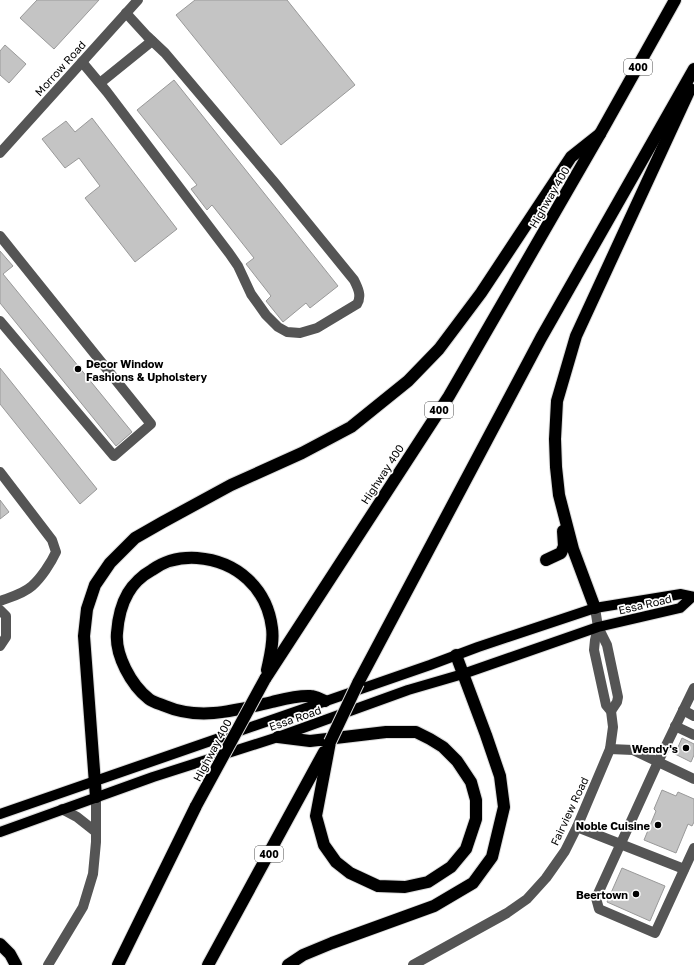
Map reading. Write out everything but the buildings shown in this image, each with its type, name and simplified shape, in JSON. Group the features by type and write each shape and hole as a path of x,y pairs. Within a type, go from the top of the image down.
{"highway":[{"name":"Highway 400","path":"118,965 196,806 265,679 449,396 600,134 675,0"},
{"name":"400","path":"208,965 330,742 358,683 542,338 694,69"},
{"path":"595,608 574,549 559,495 555,439 557,401 576,336 694,80"},
{"path":"96,797 84,636 87,609 95,585 110,563 135,538 163,522 231,485 302,453 351,427 408,381 439,349 481,293 571,157 600,134"},
{"path":"546,560 561,553 564,546 564,534 557,510 559,495"},
{"path":"265,679 271,651 273,629 269,611 260,592 244,575 231,566 212,559 188,557 173,559 144,575 128,592 118,617 116,642 122,662 131,680 149,699 178,711 211,714 298,696 312,696 325,701"},
{"path":"288,965 303,955 332,943 434,906 472,883 492,857 504,807 500,776 456,656"},
{"path":"278,736 310,741 386,732 416,732 443,746 457,761 471,782 476,800 476,819 466,849 451,867 428,882 405,887 378,886 350,873 336,862 324,846 316,816 330,742"},
{"path":"0,944 10,954 16,965"}],"main road":[{"name":"Essa Road","path":"0,814 456,656 478,647 595,608 681,594 693,597"},
{"name":"Essa Road","path":"0,832 153,777 278,736 408,690 463,674 598,627 680,608 693,597"}],"street":[{"name":"Morrow Road","path":"0,153 138,0"},
{"path":"82,62 100,83 229,253 238,266 251,294 266,315 278,327 286,332 300,333 317,328 357,304 360,300 354,280 175,64 126,13"},
{"path":"100,83 152,41"},
{"path":"0,236 151,424 114,456 0,322"},
{"path":"0,472 52,540 56,552 52,562 32,586 19,594 0,601"},
{"path":"595,608 598,627"},
{"path":"0,610 6,616 6,637 0,646"},
{"name":"Fairview Road","path":"413,965 507,913 527,899 546,878 565,851 577,827 610,749 613,727 611,711 606,705 594,650 598,627"},
{"path":"694,688 620,843 596,898 599,909 655,932 694,848"},
{"path":"683,710 694,716"},
{"path":"675,726 694,735"},
{"path":"610,749 633,750 694,779"},
{"path":"48,965 83,908 93,874 96,832 96,797"},
{"path":"62,809 77,817 96,832"},
{"path":"577,827 684,870"}],"place":[{"name":"Decor Window Fashions & Upholstery","path":"78,369"},
{"name":"Wendy's","path":"686,748"},
{"name":"Noble Cuisine","path":"658,825"},
{"name":"Beertown","path":"636,894"}]}
